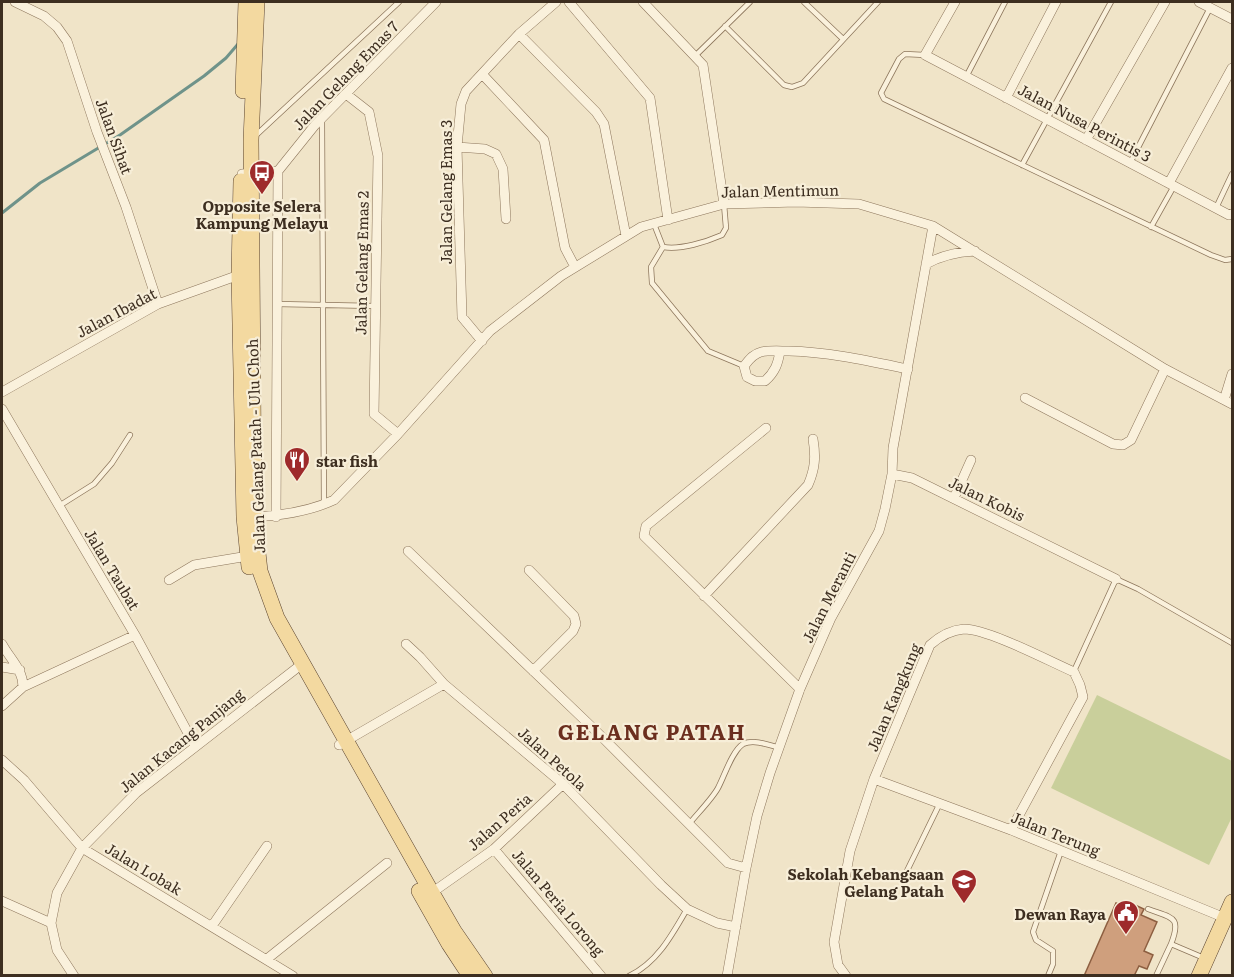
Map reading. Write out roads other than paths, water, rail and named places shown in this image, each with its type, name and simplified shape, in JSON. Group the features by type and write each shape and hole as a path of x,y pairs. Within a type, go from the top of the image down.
{"main road":[{"name":"Jalan Gelang Patah - Ulu Choh","path":"246,2 245,275 249,573 270,621 343,743 427,895 449,944 470,975"},
{"name":"Jalan Gelang Patah - Ulu Choh","path":"246,141 257,2"},
{"name":"Jalan Gelang Patah - Ulu Choh","path":"249,517 260,571 298,667"},
{"name":"Jalan Gelang Patah - Ulu Choh","path":"427,895 484,975"},
{"path":"1199,975 1233,902"}],"street":[{"name":"Jalan Sihat","path":"15,2 44,16 57,27 67,41 158,304"},
{"name":"Jalan Gelang Emas 7","path":"278,171 322,118 436,2"},
{"name":"Jalan Gelang Emas 3","path":"482,341 462,317 457,147 461,104 466,91 519,34 556,2"},
{"path":"569,2 650,98 668,220"},
{"path":"643,2 703,65 724,204"},
{"path":"925,55 955,2"},
{"path":"1006,98 1056,2"},
{"path":"1086,140 1165,2"},
{"path":"1199,2 1233,19"},
{"path":"519,34 596,112 604,124 626,236"},
{"name":"Jalan Nusa Perintis 3","path":"925,55 1229,215 1233,214"},
{"path":"1172,185 1233,68"},
{"path":"482,74 544,140 565,248 575,267"},
{"name":"Jalan Gelang Emas 2","path":"346,94 369,112 378,156 374,414 398,434"},
{"path":"457,147 485,149 496,154 503,169 506,219"},
{"path":"246,174 278,171 276,517"},
{"name":"Jalan Mentimun","path":"249,517 276,517 324,505 334,500 499,324 561,276 641,227 724,204 796,202 860,204 933,226 1165,369 1228,402"},
{"name":"Jalan Meranti","path":"727,975 757,816 780,747 800,689 831,618 879,531 892,474 893,448 933,226"},
{"path":"926,264 938,257 960,252 975,252"},
{"name":"Jalan Ibadat","path":"2,392 158,304 245,275"},
{"path":"780,351 778,362 772,374 765,381 755,381 747,377 744,366 751,357 762,352 780,351 804,351 908,369"},
{"path":"1025,398 1113,444 1123,445 1131,440 1165,369"},
{"path":"1228,402 1233,374"},
{"name":"Jalan Taubat","path":"2,409 135,634 195,746"},
{"path":"766,428 644,529 646,540 800,689"},
{"path":"704,596 808,485 815,463 813,439"},
{"path":"954,498 971,460"},
{"name":"Jalan Kobis","path":"892,474 912,478 1116,579"},
{"path":"408,551 595,730 728,863 746,868"},
{"path":"169,580 194,565 248,556"},
{"path":"529,570 574,616 576,624 573,631 533,671"},
{"name":"Jalan Kangkung","path":"846,975 838,965 834,942 850,851 874,779 930,645 942,636 963,629 983,632 1074,672"},
{"path":"2,706 23,687 135,634"},
{"name":"Jalan Petola","path":"406,644 444,684 562,784 687,909 717,922 736,927"},
{"path":"2,645 20,670 23,687"},
{"path":"2,667 20,670"},
{"name":"Jalan Kacang Panjang","path":"74,975 57,950 51,923 57,893 82,848 136,793 298,667"},
{"path":"1011,830 1083,697 1074,672"},
{"path":"343,743 444,684"},
{"name":"Jalan Lobak","path":"2,760 24,780 82,848 293,975"},
{"name":"Jalan Terung","path":"874,779 1011,830 1225,918"},
{"name":"Jalan Peria","path":"427,895 494,849 562,784"},
{"path":"212,926 267,846"},
{"name":"Jalan Peria Lorong","path":"494,849 601,975"},
{"path":"267,958 387,863"},
{"path":"2,901 51,923"}],"lane":[{"path":"246,141 399,2"},
{"path":"695,56 750,2"},
{"path":"804,2 843,39"},
{"path":"725,26 784,85 792,87 803,83 878,2"},
{"path":"966,77 1005,2"},
{"path":"1022,165 1111,2"},
{"path":"1130,163 1210,7"},
{"path":"925,55 905,54 899,58 881,93 884,99 1211,255 1225,260 1233,259"},
{"path":"322,118 324,505"},
{"path":"1216,208 1233,174"},
{"path":"1151,226 1172,185"},
{"path":"663,247 671,248 722,235 726,228 724,204"},
{"path":"654,223 663,247"},
{"path":"663,247 651,267 652,283 708,351 744,366"},
{"path":"277,304 375,306"},
{"path":"59,507 94,484 130,435"},
{"path":"1074,672 1116,579 1233,643"},
{"path":"688,825 717,791 736,752 742,745 749,742 780,747"},
{"path":"902,881 940,803"},
{"path":"1048,975 1053,964 1053,951 1036,940 1033,932 1061,851"},
{"path":"628,975 637,972 664,948 687,909"},
{"path":"1148,909 1171,918 1176,922 1177,928 1156,975"},
{"path":"1171,944 1206,959"}],"waterway":[{"path":"2,213 40,183 120,135 204,76 226,58 238,44"}],"place":[{"name":"Opposite Selera Kampung Melayu","path":"262,196"},
{"name":"star fish","path":"297,483"},
{"name":"Sekolah Kebangsaan Gelang Patah","path":"964,905"},
{"name":"Dewan Raya","path":"1126,936"}],"district":[{"name":"GELANG PATAH","path":"652,730"}]}
